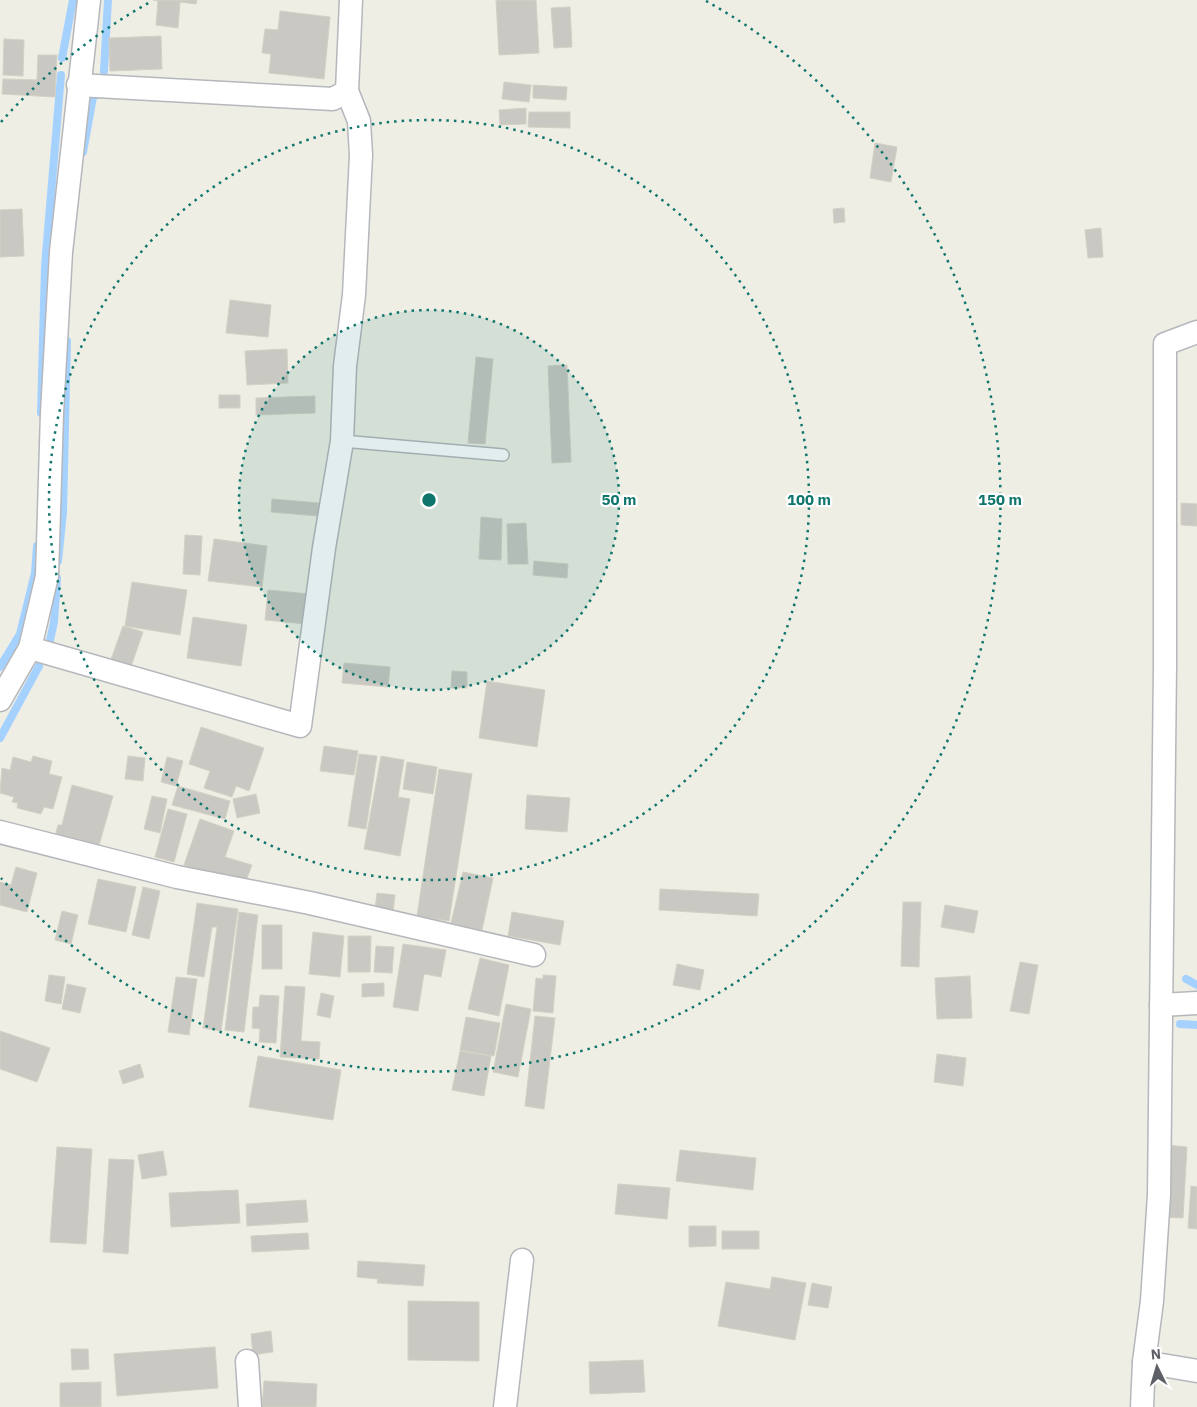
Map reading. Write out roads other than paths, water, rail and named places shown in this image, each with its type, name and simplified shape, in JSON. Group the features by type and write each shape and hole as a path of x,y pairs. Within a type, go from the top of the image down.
{"street":[{"path":"0,700 30,648 47,576 52,413 60,261 78,85 89,0"},
{"path":"30,648 300,726 324,548 342,440 345,366 354,295 361,155 359,121 347,91 351,0"},
{"path":"78,85 333,99 347,91"},
{"path":"1142,1407 1144,1362 1152,1301 1159,1195 1165,666 1165,344 1197,332"},
{"path":"0,832 177,877 310,903 534,955"},
{"path":"1161,1005 1197,1004"},
{"path":"504,1407 522,1260"},
{"path":"247,1361 250,1407"},
{"path":"1144,1362 1197,1371"}],"lane":[{"path":"342,440 503,455"}],"waterway":[{"path":"62,58 73,0"},
{"path":"104,71 108,0"},
{"path":"41,413 45,266 61,75"},
{"path":"83,152 93,97 101,93"},
{"path":"58,561 63,512 67,341"},
{"path":"0,667 20,634 35,573 37,546"},
{"path":"49,645 54,622 57,578"},
{"path":"0,738 39,666"},
{"path":"1186,979 1197,985"},
{"path":"1180,1024 1197,1025"}]}
